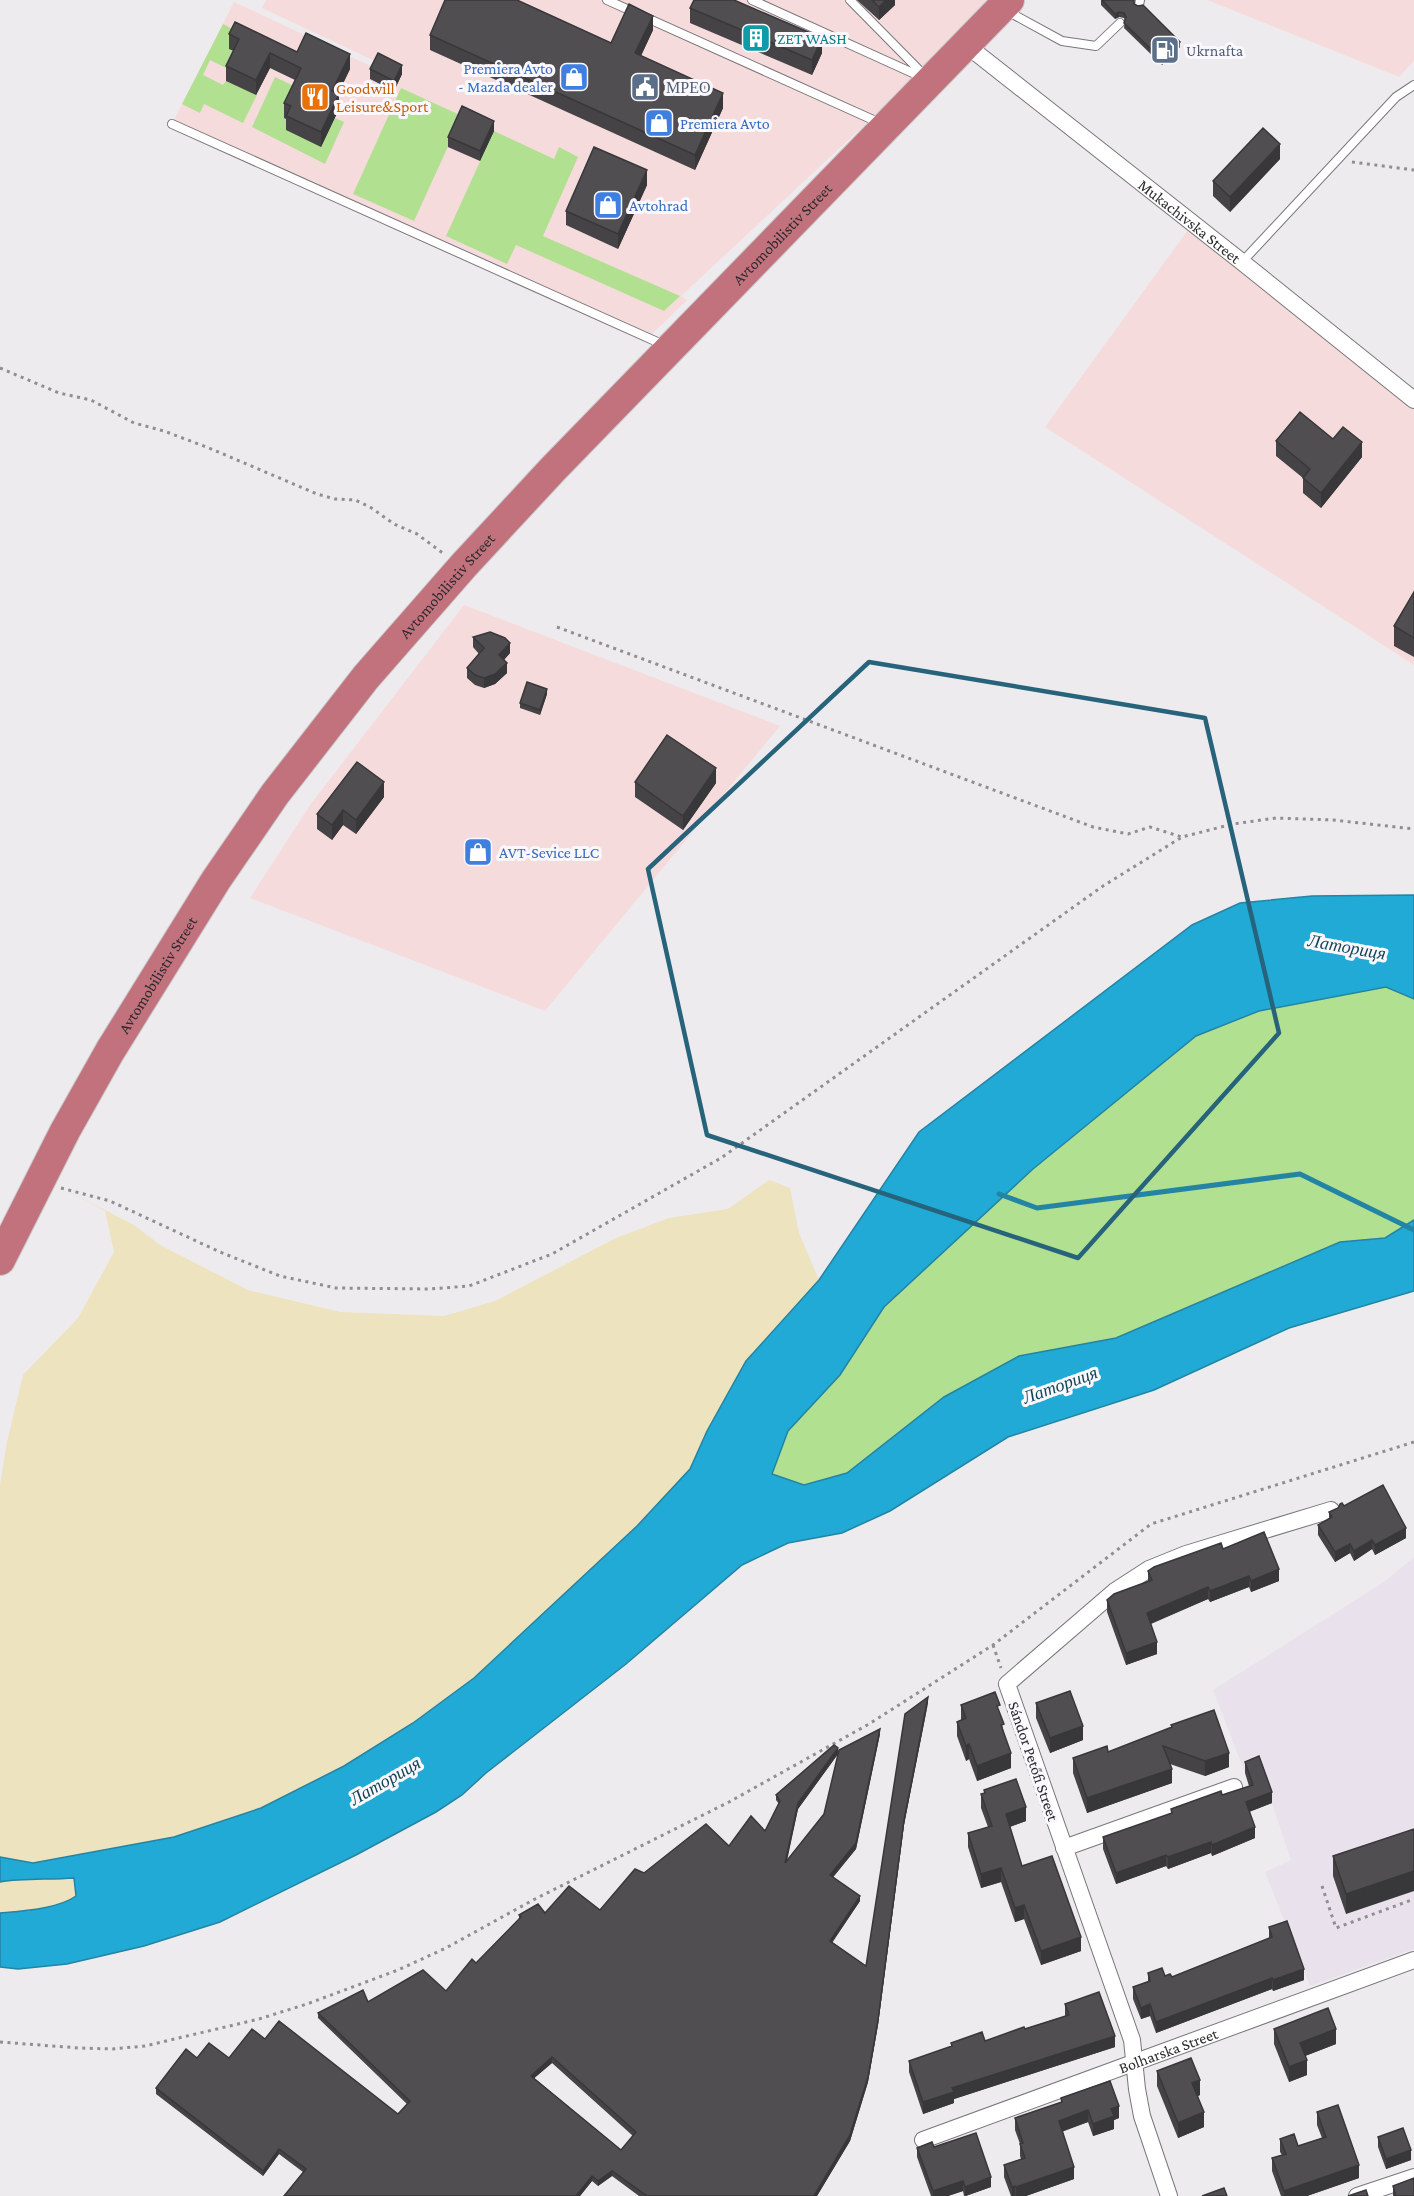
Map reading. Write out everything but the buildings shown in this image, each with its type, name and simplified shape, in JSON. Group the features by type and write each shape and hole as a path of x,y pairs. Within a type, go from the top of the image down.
{"highway":[{"name":"Avtomobilistiv Street","path":"0,1260 40,1180 110,1051 216,880 275,794 366,677 464,565 553,469 1005,4"}],"street":[{"name":"Mukachivska Street","path":"965,44 1414,400"},
{"name":"Sándor Petőfi Street","path":"1169,2196 1142,2116 1132,2040 1007,1684 1115,1591 1149,1569 1186,1554 1331,1510"},
{"path":"1065,1848 1234,1786"},
{"name":"Bolharska Street","path":"923,2140 1414,1960"},
{"path":"1357,2196 1414,2177"}],"lane":[{"path":"607,0 886,126"},
{"path":"752,0 930,80"},
{"path":"850,0 930,80"},
{"path":"1005,4 1062,41 1096,46 1120,23"},
{"path":"1242,262 1396,97 1414,85"},
{"path":"172,124 670,348"}],"path":[{"path":"1333,165 1362,162 1414,170"},
{"path":"0,368 59,393 91,400 135,423 164,431 208,448 317,494 335,499 355,500 370,507 394,524 417,534 441,552 464,565"},
{"path":"557,627 1094,827 1128,834 1150,827 1182,837"},
{"path":"40,1180 68,1191 110,1201 220,1252 280,1276 336,1288 430,1289 469,1286 552,1254 721,1158 1104,886 1182,837 1233,824 1276,818 1333,820 1414,829"},
{"path":"0,2042 79,2049 145,2046 259,2019 307,2004 398,1970 446,1948 533,1900 709,1812 814,1756 912,1698 993,1645 1151,1524 1414,1442"},
{"path":"993,1645 1007,1684"},
{"path":"1322,1886 1336,1928 1414,1899"}],"highlighted area":[{"path":"869,662 1205,718 1279,1033 1078,1258 707,1135 648,869"}],"shaded area":[{"path":"266,0 992,0 916,77 681,296 687,300 644,342 170,128 234,2 375,68 377,62 262,8"},
{"path":"1207,0 1414,0 1414,61 1399,77"},
{"path":"1193,223 1414,400 1414,665 1045,427"},
{"name":"AVT-Sevice LLC","path":"464,605 780,726 545,1011 250,898 310,805"},
{"path":"1414,1557 1414,1949 1310,1986 1265,1872 1291,1860 1260,1768 1245,1773 1213,1690 1384,1582"}],"green space":[{"path":"223,24 284,55 239,54 232,71 210,60 203,75 223,85 226,81 257,95 243,123 204,104 200,113 182,104"},
{"path":"275,77 298,88 335,118 344,122 325,164 252,127"},
{"path":"401,88 462,116 414,221 353,194"},
{"path":"494,131 554,159 559,147 578,157 543,236 680,296 664,311 516,245 507,264 446,236"},
{"path":"1386,987 1414,999 1414,1220 1385,1238 1340,1242 1116,1338 1019,1356 944,1397 848,1473 804,1485 772,1474 788,1431 840,1375 884,1307 1033,1169 1196,1036 1259,1011"}],"sand":[{"path":"769,1180 790,1188 799,1233 819,1280 707,1430 690,1469 637,1526 474,1678 413,1723 344,1766 261,1808 174,1837 33,1863 0,1857 0,1485 7,1442 23,1375 78,1318 114,1252 105,1211 68,1191 134,1225 160,1245 248,1290 340,1312 444,1316 495,1301 616,1238 669,1218 728,1209"},
{"path":"74,1878 76,1896 60,1904 40,1909 0,1913 0,1882"}],"water":[{"path":"1414,895 1414,999 1386,987 1259,1011 1196,1036 1033,1169 884,1307 840,1375 788,1431 772,1474 804,1485 847,1473 944,1397 1019,1356 1116,1338 1340,1242 1385,1238 1414,1220 1414,1291 1289,1328 1154,1390 1008,1437 890,1511 842,1533 788,1543 742,1565 626,1664 486,1773 462,1795 436,1812 356,1855 220,1922 144,1946 67,1964 18,1969 0,1967 0,1913 50,1907 76,1896 74,1878 0,1882 0,1857 33,1863 174,1837 261,1808 344,1766 413,1723 474,1678 637,1526 690,1469 707,1431 746,1361 819,1280 919,1132 1192,925 1240,903 1312,896"}],"waterway":[{"name":"Латориця","path":"999,1194 1037,1208 1300,1174 1414,1230"}],"place":[{"name":"ZET WASH","path":"756,38"},
{"name":"Ukrnafta","path":"1165,50"},
{"name":"Premiera Avto - Mazda dealer","path":"574,77"},
{"name":"МРЕО","path":"645,87"},
{"name":"Goodwill Leisure&Sport","path":"315,97"},
{"name":"Premiera Avto","path":"659,123"},
{"name":"Avtohrad","path":"608,205"},
{"name":"AVT-Sevice LLC","path":"478,852"}]}
